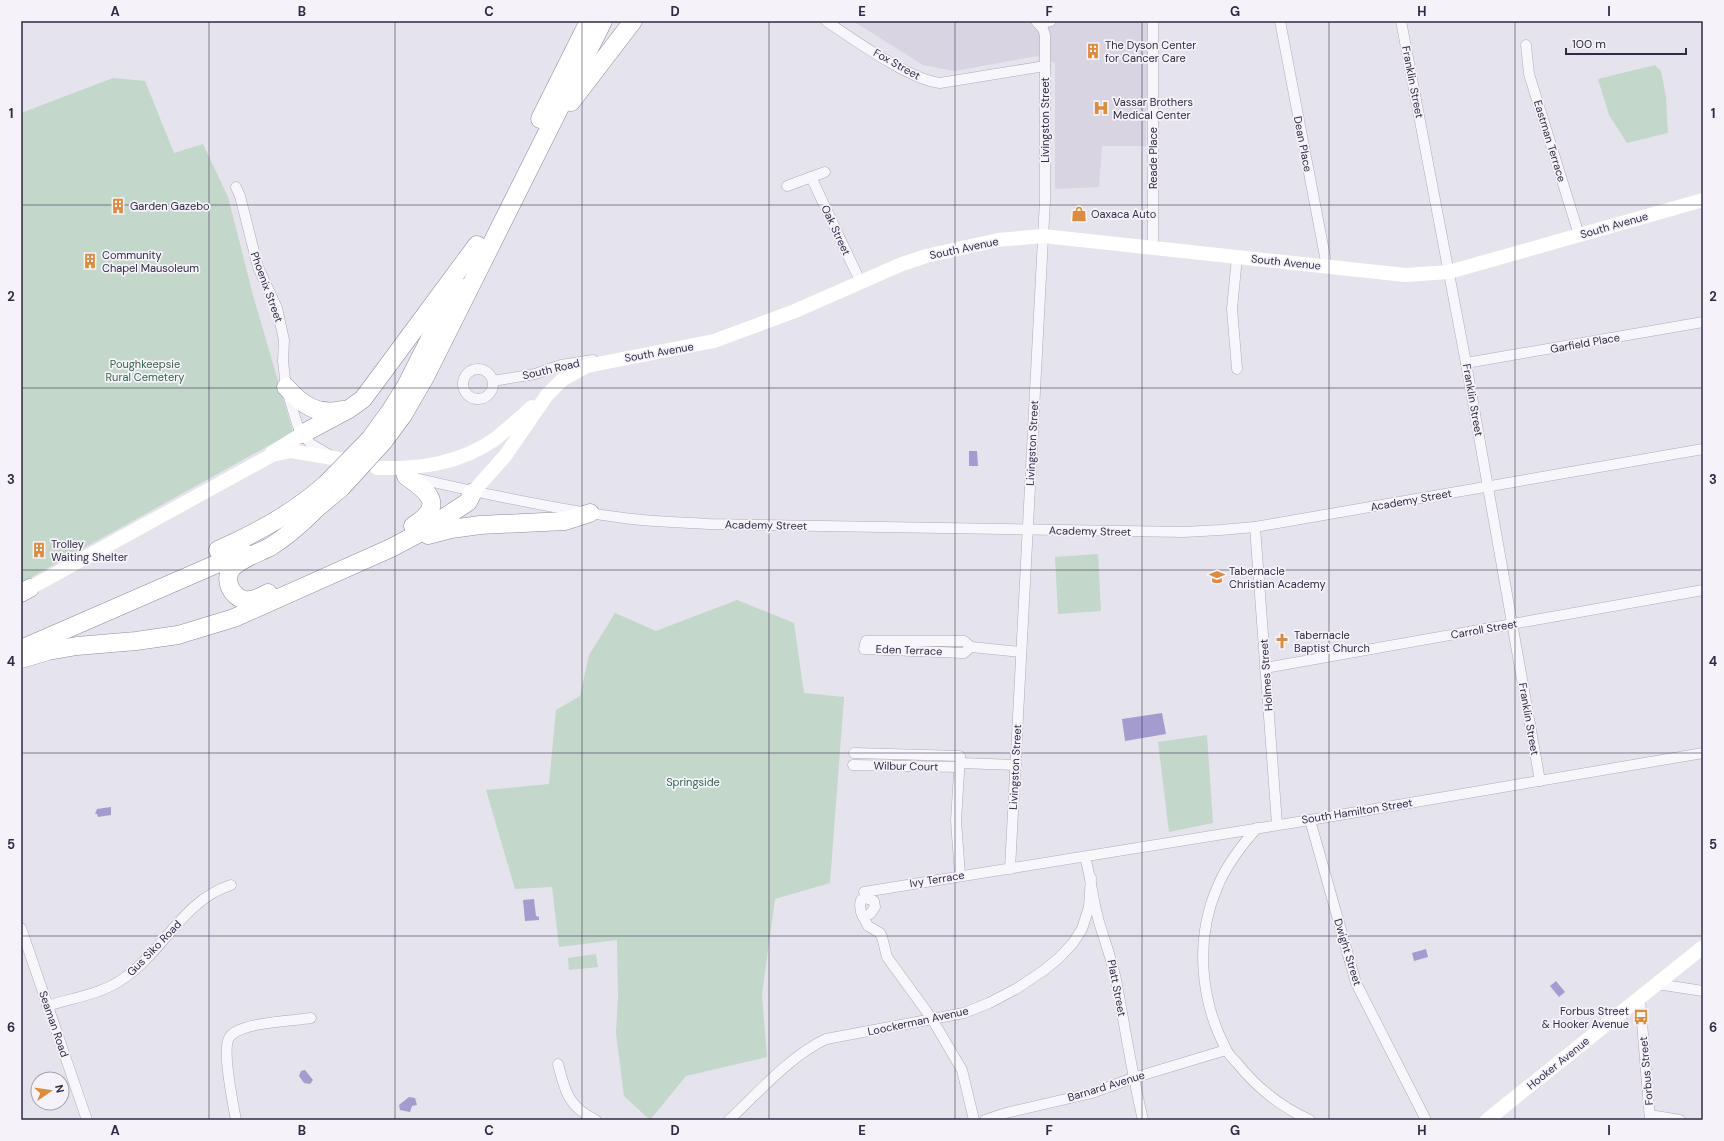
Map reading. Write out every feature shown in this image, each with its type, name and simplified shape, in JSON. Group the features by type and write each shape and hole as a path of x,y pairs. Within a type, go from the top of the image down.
{"highway":[{"path":"376,440 406,386 589,21"},
{"path":"473,492 462,496 413,526 259,598 245,600 235,595 230,588 228,580 232,568 238,563 271,546 291,533 314,512 334,486 376,440 403,415 428,370 603,21"},
{"path":"544,138 633,21"},
{"path":"302,434 359,402 367,394 477,245"},
{"path":"286,387 300,401 313,409 328,412 349,408"},
{"path":"406,476 427,491 431,502 430,509 426,515 413,526"},
{"path":"21,635 245,538 334,486"},
{"path":"21,659 63,648 164,638 207,627 248,613 391,548 468,502 473,492"},
{"path":"21,649 250,549 289,528 314,512"},
{"path":"391,548 441,531 460,527 490,524 565,521 590,513"}],"street":[{"name":"Fox Street","path":"826,21 911,74 930,82 940,83 1045,66"},
{"path":"1037,22 1052,21"},
{"name":"Reade Place","path":"1153,248 1154,21"},
{"name":"Dean Place","path":"1280,21 1327,267"},
{"name":"Franklin Street","path":"1401,21 1466,363 1540,781"},
{"name":"Livingston Street","path":"1010,869 1045,200 1045,35 1044,29 1037,22"},
{"name":"Eastman Terrace","path":"1526,45 1529,74 1579,235"},
{"path":"787,186 825,172"},
{"name":"Oak Street","path":"811,177 861,283"},
{"name":"Phoenix Street","path":"236,187 240,196 258,267 277,308 284,340 283,361 286,387 302,434"},
{"name":"South Avenue","path":"473,492 505,456 540,404 555,387 578,370 592,364 697,346 714,341 775,320 902,264 926,256 998,240 1042,236 1405,275 1449,272 1703,200"},
{"path":"1237,257 1232,309 1237,369"},
{"name":"Garfield Place","path":"1466,363 1703,322"},
{"name":"South Road","path":"493,381 535,374 561,365 582,361 609,361"},
{"path":"377,468 430,466 455,459 472,452 498,436 555,387"},
{"path":"264,459 280,447 302,434 318,449 344,460"},
{"name":"Academy Street","path":"473,492 515,501 625,519 710,524 1184,532 1255,527 1703,449"},
{"path":"26,590 264,459 278,453 291,451 344,460 473,492"},
{"name":"Holmes Street","path":"1255,527 1277,824"},
{"name":"Carroll Street","path":"1265,668 1703,590"},
{"name":"Eden Terrace","path":"971,648 964,641 866,641 864,649 964,653 971,648 1021,652"},
{"name":"South Hamilton Street","path":"1010,869 1277,824 1310,820 1703,752"},
{"name":"Wilbur Court","path":"854,753 1016,765"},
{"path":"960,762 956,821 960,875"},
{"name":"Wilbur Court","path":"853,765 960,762"},
{"name":"Dwight Street","path":"1310,820 1356,983 1426,1120"},
{"path":"1257,828 1230,862 1217,888 1207,918 1202,953 1205,982 1212,1015 1226,1050 1245,1074 1270,1097 1310,1120"},
{"name":"Platt Street","path":"1085,857 1091,878 1098,921 1110,953 1116,979 1133,1078 1143,1120"},
{"name":"Ivy Terrace","path":"864,892 960,875 1010,869"},
{"name":"Loockerman Avenue","path":"729,1120 791,1062 813,1045 826,1038 964,1013 989,1003 1016,989 1043,972 1059,958 1082,929 1089,907 1091,878"},
{"name":"Gus Siko Road","path":"47,1006 101,990 124,979 142,963 196,904 219,889 231,885"},
{"path":"864,917 868,926 880,933 887,957 932,1019 962,1070 974,1120"},
{"name":"Seaman Road","path":"21,928 87,1120"},
{"name":"Hooker Avenue","path":"1487,1120 1703,947"},
{"path":"1657,984 1703,991"},
{"name":"Forbus Street","path":"1640,998 1650,1118"},
{"path":"236,1120 228,1064 227,1046 229,1038 235,1032 245,1028 311,1018"},
{"name":"Barnard Avenue","path":"985,1120 1006,1113 1092,1093 1133,1078 1226,1050"},
{"path":"558,1064 566,1092 572,1105 585,1115 596,1120"},
{"path":"1650,1118 1680,1120"}],"shaded area":[{"name":"Vassar Brothers Medical Center","path":"853,21 1148,21 1146,146 1102,146 1099,187 1055,189 1055,63 1037,56 954,71 923,65"},
{"path":"969,451 977,451 978,466 969,466"},
{"path":"1162,713 1166,734 1125,741 1122,719"},
{"path":"111,807 111,815 98,817 97,814 95,814 97,809"},
{"path":"534,899 536,916 539,917 539,920 525,921 523,900"},
{"path":"1426,949 1428,957 1414,961 1412,953"},
{"path":"1556,981 1565,992 1559,997 1550,986"},
{"path":"305,1070 313,1080 310,1084 304,1083 299,1076 301,1071"},
{"path":"409,1097 415,1098 417,1105 412,1106 410,1112 400,1110 399,1105"}],"green space":[{"path":"1655,65 1661,71 1666,97 1668,133 1627,143 1609,115 1598,79"},
{"name":"Poughkeepsie Rural Cemetery","path":"113,78 145,81 174,153 203,144 228,197 254,299 293,432 21,583 21,113"},
{"path":"1098,554 1101,611 1058,614 1055,557"},
{"name":"Springside","path":"737,600 794,623 804,693 844,697 830,883 775,899 762,994 767,1057 686,1076 650,1120 624,1096 616,1033 618,997 617,940 559,947 552,887 515,889 486,790 549,784 556,710 580,696 589,655 615,613 656,631"},
{"path":"1207,735 1213,823 1169,832 1158,742"},
{"path":"596,954 598,967 569,970 568,958"}],"place":[{"name":"The Dyson Center for Cancer Care","path":"1093,51"},
{"name":"Vassar Brothers Medical Center","path":"1101,108"},
{"name":"Garden Gazebo","path":"118,206"},
{"name":"Oaxaca Auto","path":"1079,214"},
{"name":"Community Chapel Mausoleum","path":"90,261"},
{"name":"Trolley Waiting Shelter","path":"39,550"},
{"name":"Tabernacle Christian Academy","path":"1217,577"},
{"name":"Tabernacle Baptist Church","path":"1282,641"},
{"name":"Forbus Street & Hooker Avenue","path":"1641,1017"}]}
